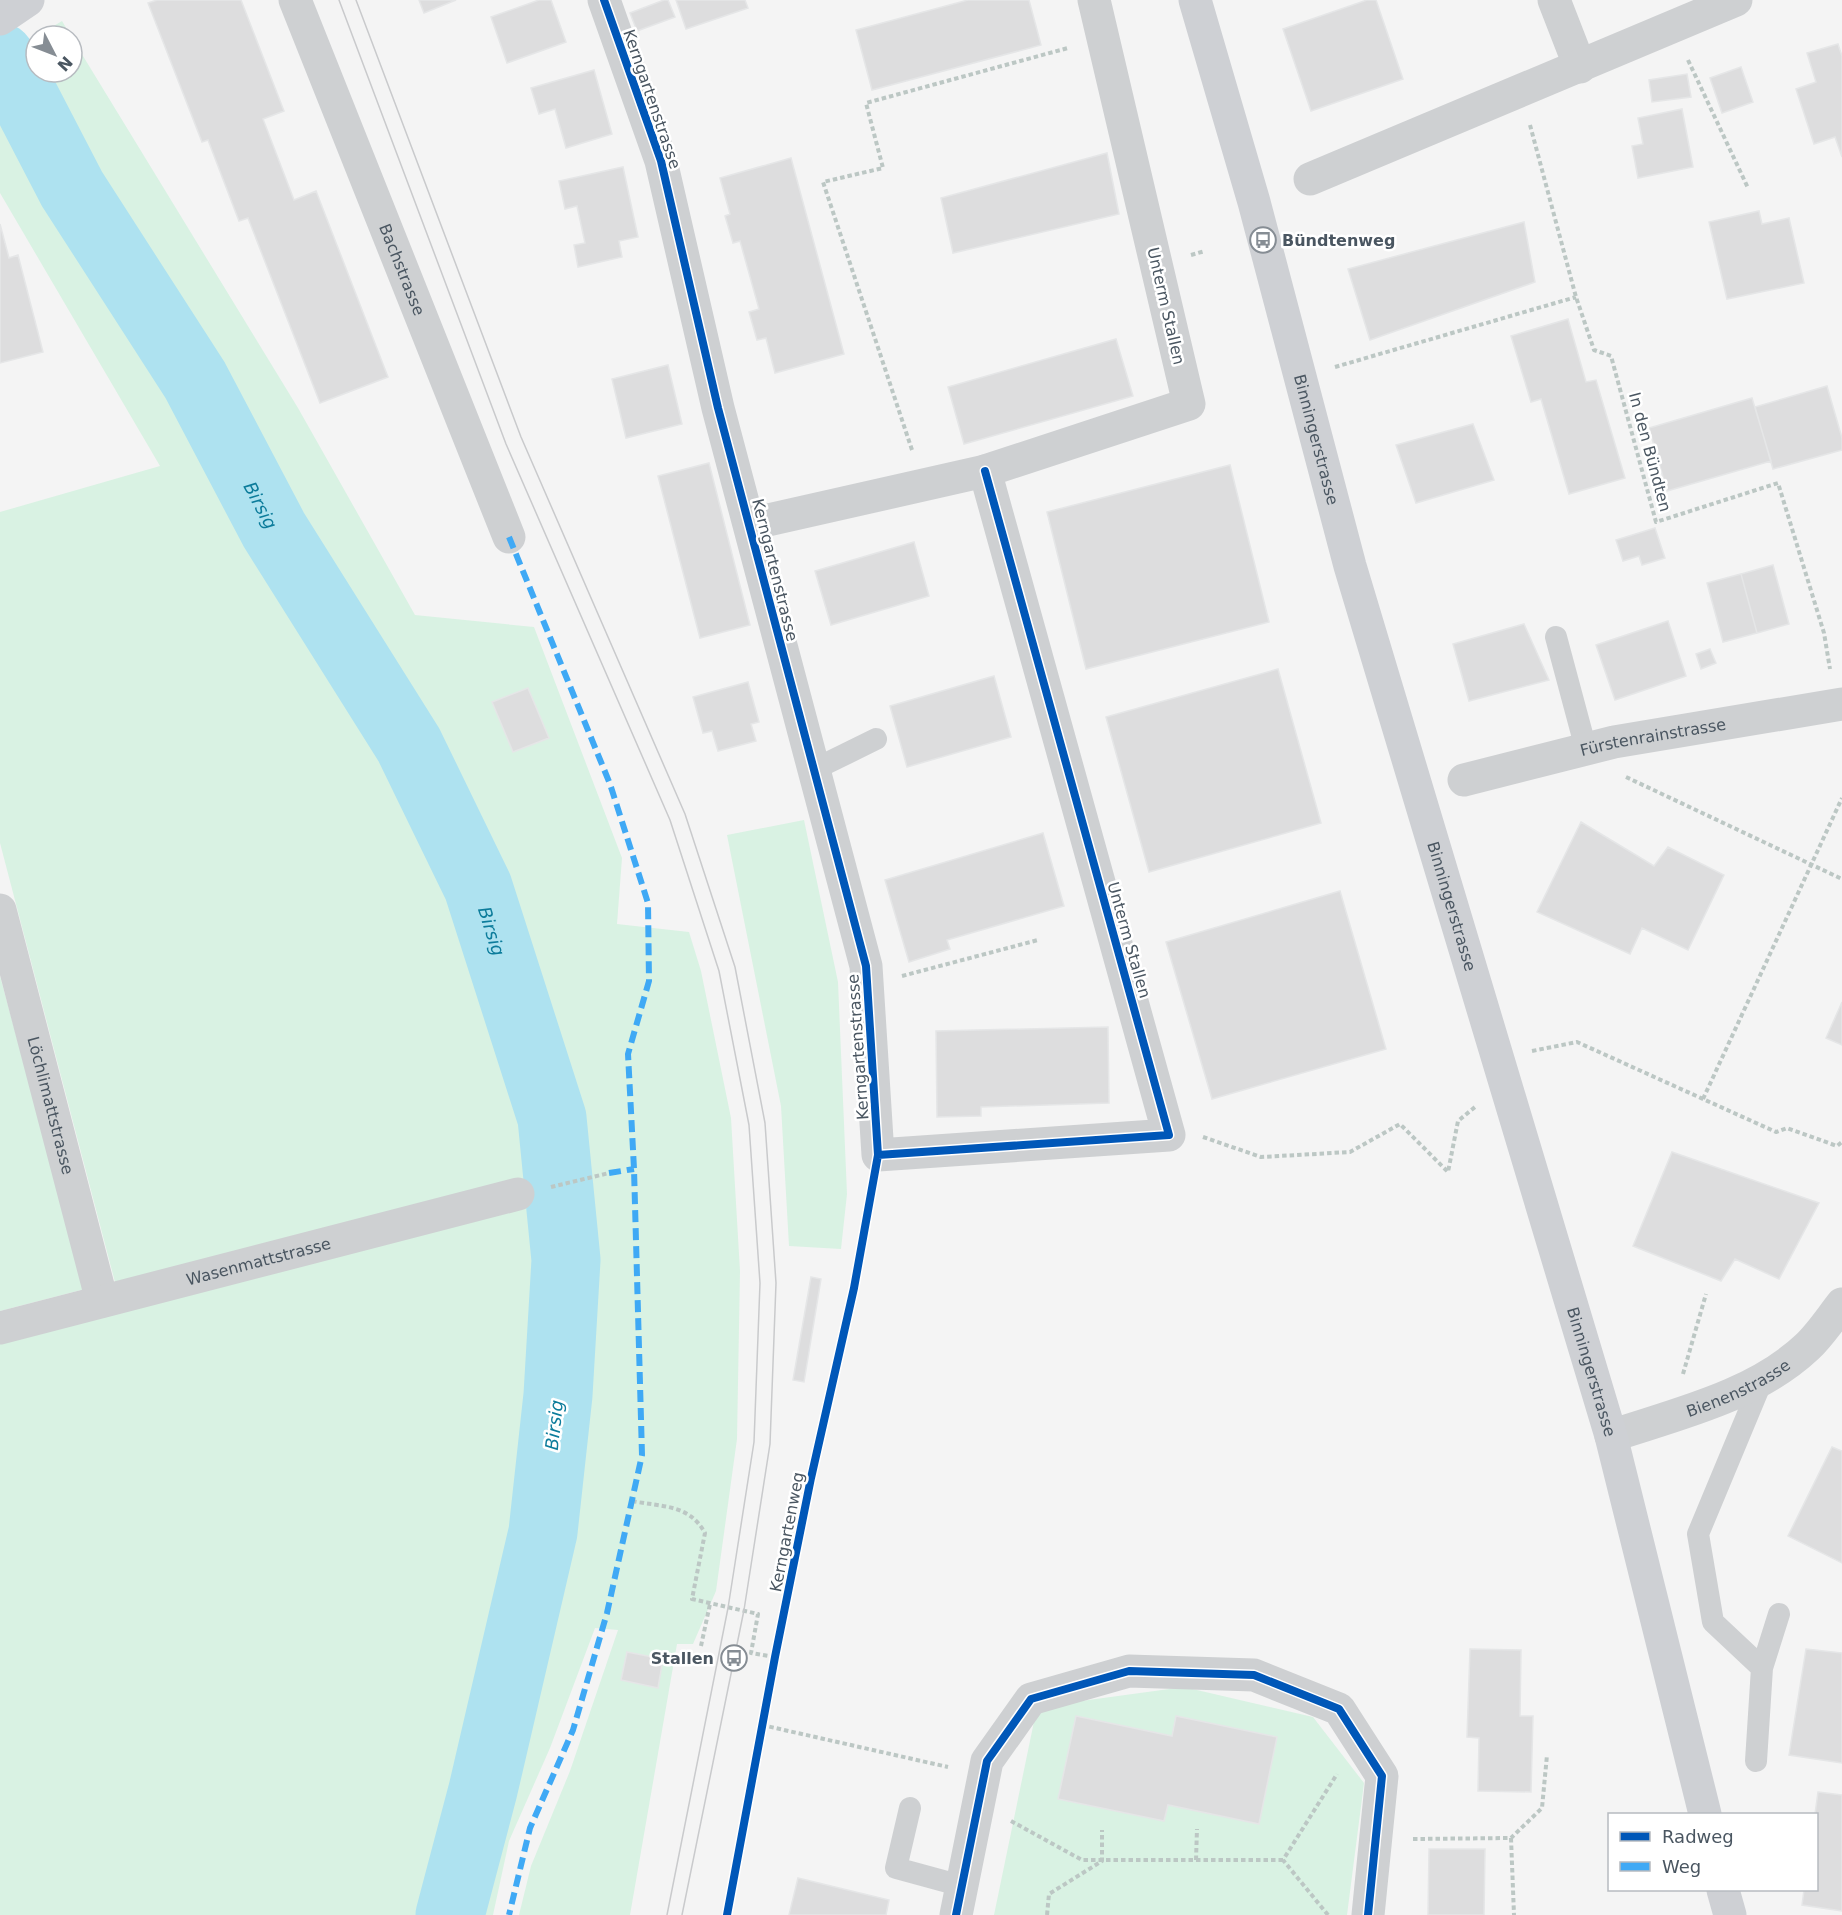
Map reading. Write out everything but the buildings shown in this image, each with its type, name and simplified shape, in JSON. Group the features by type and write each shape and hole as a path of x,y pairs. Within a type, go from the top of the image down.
{"main road":[{"path":"0,19 28,0"},
{"name":"Binningerstrasse","path":"1195,0 1254,202 1350,566 1611,1436 1705,1813"},
{"path":"1723,1891 1730,1915"}],"street":[{"name":"Bachstrasse","path":"295,0 508,537"},
{"name":"Kerngartenstrasse","path":"604,0 661,161 718,408 750,524 788,680 866,966 878,1155"},
{"name":"Unterm Stallen","path":"750,524 985,471 1189,404 1094,0"},
{"path":"1554,0 1580,67"},
{"path":"1310,178 1736,0"},
{"name":"Unterm Stallen","path":"878,1155 1169,1135 985,471"},
{"name":"Fürstenrainstrasse","path":"1464,780 1586,749 1839,704"},
{"name":"Löchlimattstrasse","path":"0,910 102,1301"},
{"name":"Wasenmattstrasse","path":"0,1328 530,1191"},
{"name":"Bienenstrasse","path":"1611,1436 1671,1416 1763,1378 1807,1347 1842,1304"},
{"path":"959,1900 987,1761 1031,1698 1129,1671 1254,1675 1339,1709 1382,1776 1368,1915"}],"lane":[{"path":"1556,637 1586,749"},
{"path":"814,769 876,739"},
{"path":"1762,1668 1713,1622 1698,1534 1763,1378"},
{"path":"1756,1761 1762,1668 1779,1614"},
{"path":"910,1808 896,1868 959,1900"}],"path":[{"path":"1672,27 1748,188"},
{"path":"923,485 824,182 883,168 867,103 1103,39"},
{"path":"1300,377 1576,297"},
{"path":"1625,777 1842,879"},
{"path":"1703,1099 1842,798"},
{"path":"867,985 1038,940"},
{"path":"1533,1061 1529,1051 1576,1042 1776,1132 1787,1128 1837,1146 1842,1142"},
{"path":"1210,1137 1261,1157 1350,1152 1400,1124 1448,1172 1458,1121 1503,1082"},
{"path":"530,1191 609,1173"},
{"path":"1671,1416 1706,1294"},
{"path":"632,1501 681,1510 697,1518 705,1533 692,1599 758,1614 751,1653 775,1657"},
{"path":"701,1646 710,1604"},
{"path":"773,1669 777,1646"},
{"path":"760,1735 764,1714"},
{"path":"762,1725 980,1789 1082,1860 1283,1860"},
{"path":"1283,1860 1359,1740"},
{"path":"1376,1839 1511,1838 1542,1808 1547,1755"},
{"path":"1196,1860 1197,1829"},
{"path":"1101,1861 1102,1830"},
{"path":"1511,1838 1514,1915"},
{"path":"1283,1860 1328,1915"},
{"path":"1047,1915 1049,1894 1101,1861"}],"green space":[{"path":"24,44 24,84 84,84 84,58 298,408 415,615 534,627 622,858 617,924 689,932 701,971 731,1118 740,1271 737,1439 716,1591 693,1644 677,1644 630,1915 519,1915 531,1866 570,1771 618,1630 595,1628 550,1748 509,1841 493,1915 0,1915 0,1342 122,1309 0,843 0,512 160,466 0,193 0,58"},
{"path":"804,820 838,982 847,1194 841,1249 789,1246 781,1106 727,835"},
{"path":"0,976 85,1289 0,1311"},
{"path":"1184,1687 1313,1717 1364,1783 1347,1915 994,1915 1037,1707"}],"waterway":[{"name":"Birsig","path":"0,57 18,85 72,189 195,380 274,530 409,745 478,887 552,1118 566,1260 558,1395 543,1532 483,1790 450,1915"}],"tram line":[{"path":"339,0 506,444 670,820 719,971 749,1125 760,1283 754,1442 728,1608 667,1915"},
{"path":"356,0 521,437 685,814 735,967 765,1123 776,1283 770,1444 744,1610 682,1915"}],"marked path":[{"path":"509,537 610,784 648,903 649,981 628,1054 634,1169 642,1455 607,1613 573,1730 530,1828 509,1915"},
{"path":"609,1173 634,1169"}],"cycle path":[{"name":"Kerngartenweg","path":"604,0 661,161 718,408 866,966 878,1155 854,1288 811,1478 775,1657 727,1915"},
{"path":"878,1155 1169,1135 985,471"},
{"path":"956,1915 987,1761 1031,1699 1129,1671 1254,1675 1339,1709 1382,1776 1368,1915"}],"place":[{"name":"Bündtenweg","path":"1263,240"},
{"name":"Stallen","path":"734,1658"}]}
